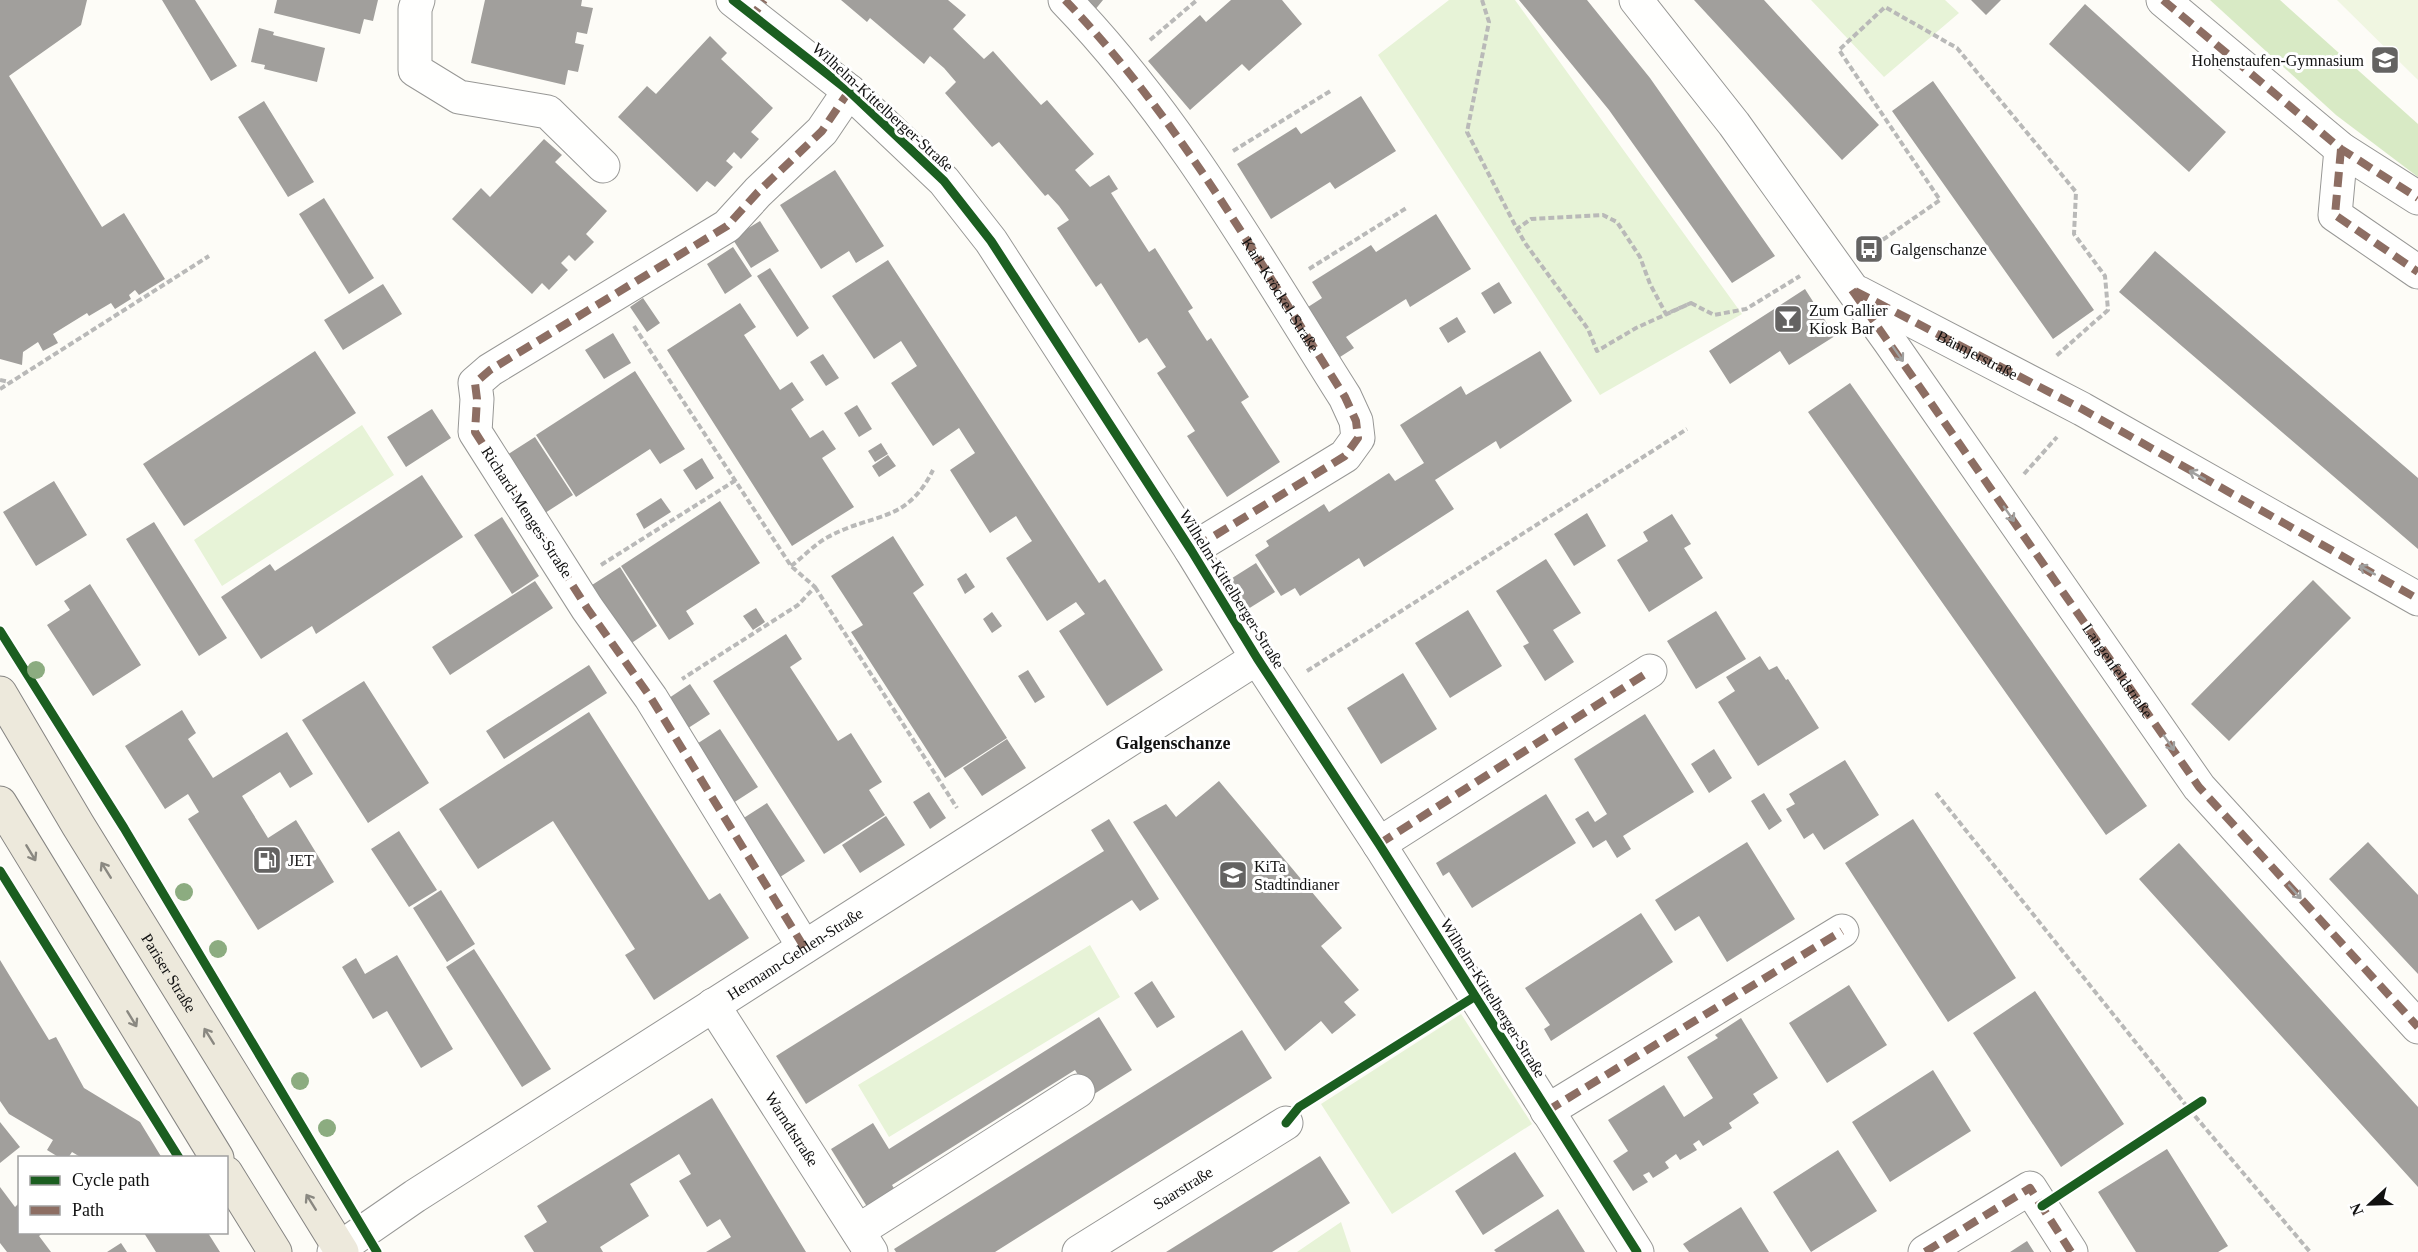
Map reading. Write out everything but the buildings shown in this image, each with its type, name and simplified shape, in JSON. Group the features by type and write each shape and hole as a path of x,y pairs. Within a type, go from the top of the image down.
{"main road":[{"name":"Pariser Straße","path":"0,693 338,1251"},
{"path":"0,803 216,1156"},
{"path":"228,1176 274,1252"}],"street":[{"path":"418,0 415,9 415,70 459,97 548,112 603,166"},
{"name":"Karl-Kröckel-Straße","path":"1065,0 1123,64 1202,171 1346,397 1356,421 1358,438 1346,456 1191,550"},
{"name":"Bännjerstraße","path":"1636,0 1734,124 1852,290 2082,409 2418,599"},
{"path":"2163,0 2341,149 2418,198"},
{"name":"Wilhelm-Kittelberger-Straße","path":"751,5 849,91 944,181 991,241 1191,550 1257,658 1379,843 1637,1252"},
{"name":"Richard-Menges-Straße","path":"804,947 651,698 573,584 475,432 477,399 475,384 490,370 727,226 758,192 822,131 849,91"},
{"path":"2341,149 2335,215 2418,272"},
{"name":"Langenfeldstraße","path":"1852,290 2199,787 2418,1027"},
{"name":"Hermann-Gehlen-Straße","path":"338,1251 713,1005 1257,658"},
{"path":"1379,843 1650,671"},
{"path":"1547,1111 1842,931"},
{"name":"Warndtstraße","path":"713,1005 864,1242"},
{"path":"864,1242 1078,1091"},
{"name":"Saarstraße","path":"1079,1252 1286,1123"},
{"path":"1925,1252 2030,1188 2071,1252"}],"path":[{"path":"1123,64 1197,0"},
{"path":"1482,0 1489,22 1467,132 1517,229 1588,329 1596,351 1636,328 1691,303"},
{"path":"1691,303 1714,315 1746,309 1828,258 1869,249 1940,200 1839,50 1886,7 1957,48 2076,192 2074,234 2105,276 2108,310 2028,381"},
{"path":"1202,171 1332,90"},
{"path":"1277,289 1408,207"},
{"path":"1517,229 1531,219 1604,215 1617,222 1629,238 1666,314 1691,303"},
{"path":"0,389 209,256"},
{"path":"614,296 791,566 815,587 976,837"},
{"path":"0,380 10,382"},
{"path":"2000,501 2082,409"},
{"path":"1278,689 1687,429"},
{"path":"791,566 827,538 909,504 922,492 933,470"},
{"path":"573,584 736,480"},
{"path":"651,698 798,606 815,587"},
{"path":"1936,793 2182,1099 2310,1252"}],"green space":[{"path":"1449,0 1515,0 1742,314 1600,395 1378,55"},
{"path":"1811,0 1945,0 1959,13 1884,77"},
{"path":"2210,0 2280,0 2418,124 2418,177 2336,115"},
{"path":"2337,0 2418,0 2418,80"},
{"path":"362,425 394,475 222,586 194,540"},
{"path":"1090,945 1120,997 889,1137 858,1085"},
{"path":"1461,1014 1532,1124 1392,1214 1321,1104"},
{"path":"1341,1222 1351,1252 1297,1252"}],"marked path":[{"path":"760,19 754,14 764,0"},
{"path":"1065,0 1144,92 1215,191 1345,397 1356,421 1358,438 1345,456 1191,550"},
{"path":"2163,0 2341,149 2418,198"},
{"path":"804,947 651,698 587,608 475,432 477,399 475,383 490,370 727,226 758,192 822,131 849,91"},
{"path":"2341,149 2335,215 2418,272"},
{"path":"1852,290 2199,787 2418,1027"},
{"path":"1855,291 2082,409 2418,599"},
{"path":"1379,844 1650,671"},
{"path":"1547,1111 1842,931"},
{"path":"1925,1252 2030,1188 2071,1252"}],"cycle path":[{"path":"733,0 849,91 944,181 991,241 1191,550 1257,658 1379,844 1637,1252"},
{"path":"0,631 124,828 377,1252"},
{"path":"0,871 178,1156"},
{"path":"1286,1123 1299,1107 1474,997"},
{"path":"2042,1206 2202,1101"}],"place":[{"name":"Hohenstaufen-Gymnasium","path":"2385,60"},
{"name":"Galgenschanze","path":"1869,249"},
{"name":"Zum Gallier Kiosk Bar","path":"1788,319"},
{"name":"JET","path":"267,860"},
{"name":"KiTa Stadtindianer","path":"1233,875"}],"district":[{"name":"Galgenschanze","path":"1173,743"}]}
